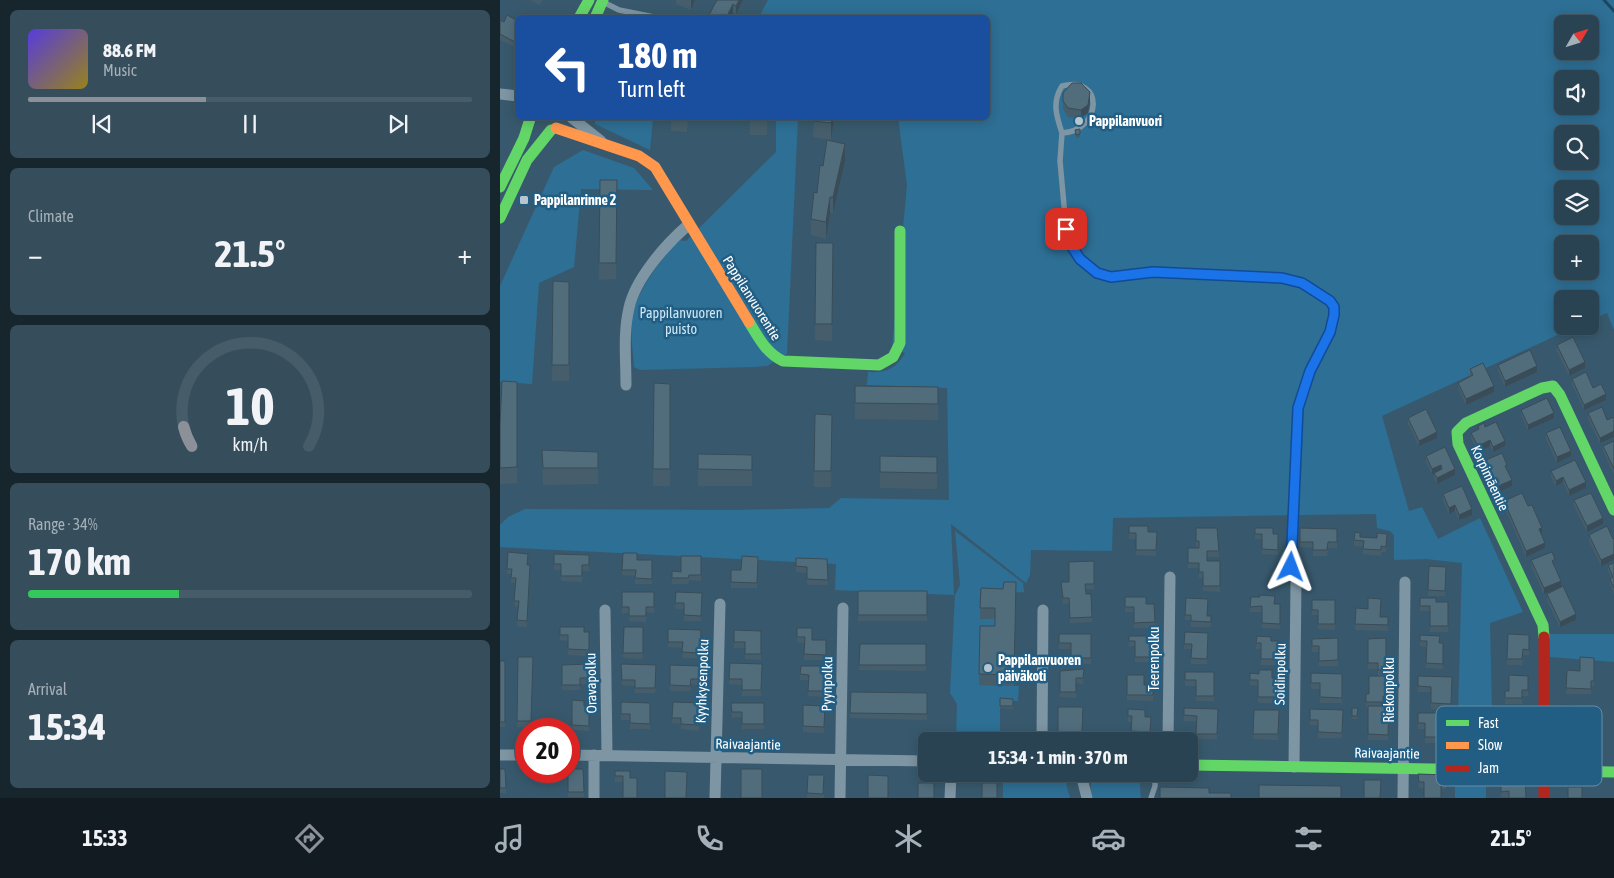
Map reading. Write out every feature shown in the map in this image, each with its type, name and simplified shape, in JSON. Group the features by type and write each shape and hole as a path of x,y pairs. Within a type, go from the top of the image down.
{"street":[{"path":"581,15 589,0"},
{"path":"595,15 602,1"},
{"path":"501,94 515,96"},
{"path":"501,94 515,102"},
{"path":"500,187 524,138 529,120"},
{"name":"Pappilanvuorentie","path":"532,120 540,129 554,129 602,142 639,156 654,167 668,185 688,225 765,348 772,356 792,362 879,365 893,357 900,343 900,231"},
{"path":"500,218 529,156 541,138 563,120"},
{"name":"Pappilanvuorentie","path":"574,120 602,142"},
{"path":"626,385 625,333 629,306 642,279 661,252 688,225"},
{"name":"Korpimäentie","path":"1545,706 1545,650 1543,625 1458,444 1457,432 1466,423 1542,388 1553,386 1560,395 1614,510"},
{"name":"Teerenpolku","path":"1168,732 1170,577"},
{"name":"Soidinpolku","path":"1294,767 1296,580"},
{"name":"Riekonpolku","path":"1403,798 1405,582"},
{"name":"Kyyhkysenpolku","path":"715,798 720,604"},
{"name":"Pyynpolku","path":"840,798 843,608"},
{"name":"Oravapolku","path":"605,610 607,755"},
{"path":"1042,732 1043,610"},
{"path":"500,755 515,755"},
{"name":"Raivaajantie","path":"580,755 918,762"},
{"path":"594,755 594,798"},
{"name":"Raivaajantie","path":"1198,765 1436,770"},
{"path":"950,798 951,782"},
{"path":"1083,782 1087,798"}],"lane":[{"path":"602,1 619,10 644,15"},
{"path":"1062,132 1068,132 1083,126 1091,118 1094,108 1092,96 1084,86 1073,83 1062,86 1056,96 1054,109 1062,132 1060,161 1067,239 1080,259 1097,273 1111,277 1153,272 1282,278 1308,286 1330,301 1334,307 1330,332 1310,371 1298,408 1291,567 1296,580"},
{"path":"1151,798 1155,782"}],"green space":[{"path":"768,0 1614,0 1614,330 1607,313 1599,317 1599,290 1554,290 1554,335 1558,335 1382,416 1409,511 1422,507 1438,539 1480,518 1523,612 1490,623 1492,706 1458,706 1462,563 1426,559 1394,560 1394,535 1390,531 1377,528 1376,514 1113,518 1112,551 1031,550 1030,575 1026,583 951,524 954,595 835,590 836,564 500,547 500,525 508,517 525,509 734,510 829,508 841,498 949,500 947,388 867,385 868,372 880,372 890,369 898,363 905,353 892,348 907,185 898,120 990,120 990,15 760,15"},
{"path":"595,120 653,120 650,150 595,124"},
{"name":"Pappilanvuoren puisto","path":"776,120 798,120 787,354 767,366 640,370 634,367 633,312 643,288 654,271 677,240 686,241 776,152"},
{"path":"583,150 634,168 653,190 581,189 574,267 539,283 532,384 500,382 500,286 554,167"},
{"path":"955,531 1023,583 1024,592 1004,593 980,619 995,619 995,637 979,685 1019,686 1018,701 1000,701 1000,732 956,732 957,704 950,693 955,595 960,585"},
{"path":"1549,634 1614,634 1614,662 1550,657"},
{"path":"1003,782 1064,782 1070,798 1003,798"},
{"path":"1091,782 1140,782 1141,798 1093,798"},
{"path":"1455,786 1486,786 1486,798 1455,798"}],"building":[{"path":"717,0 739,0 736,6 733,4 728,15 709,15"},
{"path":"507,15 515,19 515,42 500,34 500,20 504,22"},
{"path":"1072,83 1081,83 1090,92 1088,105 1081,110 1068,108 1063,101 1063,93"},
{"path":"813,120 832,120 831,123"},
{"path":"1080,129 1080,134 1076,135 1075,130"},
{"path":"827,140 845,144 833,197 830,197 826,222 811,219 814,192 817,193 820,165 823,166"},
{"path":"600,180 617,180 616,263 599,263"},
{"path":"816,243 833,243 832,324 815,324"},
{"path":"553,281 569,282 569,365 552,365"},
{"path":"1573,337 1585,362 1569,370 1557,345"},
{"path":"1530,350 1537,366 1505,381 1498,365"},
{"path":"1483,363 1494,386 1466,399 1458,383 1473,375 1470,369"},
{"path":"1586,372 1593,388 1601,384 1606,394 1584,405 1572,379"},
{"path":"502,381 517,382 517,467 500,468"},
{"path":"654,383 670,384 670,469 653,469"},
{"path":"855,386 938,387 938,404 855,403"},
{"path":"1547,398 1554,413 1528,425 1521,410"},
{"path":"1602,407 1607,420 1614,417 1614,431 1600,438 1588,413"},
{"path":"1426,409 1437,432 1419,441 1408,418"},
{"path":"815,414 832,415 831,471 814,471"},
{"path":"1496,422 1505,441 1493,447 1490,440 1478,446 1471,433 1479,429 1478,426 1484,423 1485,427"},
{"path":"1560,427 1571,451 1557,457 1546,433"},
{"path":"1614,441 1614,469 1603,446"},
{"path":"1445,447 1455,469 1437,478 1434,473 1442,469 1441,465 1432,469 1426,456"},
{"path":"542,450 598,452 598,468 543,468"},
{"path":"1502,453 1507,465 1505,466 1512,480 1496,487 1484,461"},
{"path":"698,454 752,455 752,470 698,469"},
{"path":"880,456 937,457 937,473 880,472"},
{"path":"1575,460 1586,482 1569,490 1563,477 1556,481 1551,471"},
{"path":"1462,486 1472,509 1459,515 1455,505 1449,508 1443,494"},
{"path":"1522,493 1528,506 1532,505 1542,528 1539,529 1545,543 1526,551 1504,501"},
{"path":"1591,493 1603,518 1587,526 1574,500"},
{"path":"1129,526 1148,526 1148,532 1157,532 1156,550 1136,550 1136,533 1129,533"},
{"path":"1607,526 1614,538 1614,554 1601,560 1589,535"},
{"path":"1196,528 1217,528 1219,551 1207,551 1207,561 1220,561 1220,586 1203,586 1203,572 1199,572 1199,563 1188,563 1188,548 1199,548 1199,541 1196,541"},
{"path":"1255,528 1273,528 1273,534 1278,534 1278,550 1262,549 1262,534 1255,534"},
{"path":"1300,528 1337,529 1337,542 1328,542 1327,550 1313,550 1313,542 1300,542"},
{"path":"1355,532 1360,533 1360,537 1377,538 1377,533 1387,534 1386,547 1381,546 1381,550 1363,549 1364,541 1354,540"},
{"path":"508,552 528,554 527,565 530,565 527,621 517,620 519,601 514,601 516,578 511,578 512,569 507,569"},
{"path":"1552,552 1555,559 1552,561 1561,581 1544,588 1531,560"},
{"path":"623,553 637,553 637,560 652,560 652,579 635,578 636,570 622,570"},
{"path":"554,554 589,555 589,565 582,565 582,576 561,576 561,564 554,564"},
{"path":"681,556 701,556 701,575 689,575 688,578 672,578 672,571 681,572"},
{"path":"742,556 758,557 757,583 731,582 731,570 741,570"},
{"path":"796,558 827,559 828,580 807,579 807,567 796,566"},
{"path":"1094,561 1094,584 1085,584 1086,594 1091,594 1092,617 1070,618 1069,598 1063,598 1061,582 1069,582 1069,562"},
{"path":"1614,563 1614,588 1610,579 1613,577 1608,565"},
{"path":"1429,566 1446,567 1445,591 1428,590"},
{"path":"1004,582 1016,582 1014,675 979,674 980,626 995,626 995,608 980,608 981,588 1003,589"},
{"path":"1563,586 1576,614 1560,622 1547,594"},
{"path":"858,591 927,591 927,615 858,615"},
{"path":"622,592 654,592 654,607 646,607 646,616 629,616 629,607 622,607"},
{"path":"676,592 702,593 701,616 684,615 684,603 675,603"},
{"path":"1259,595 1275,596 1274,604 1280,604 1280,624 1262,623 1262,606 1250,607 1251,597 1260,597"},
{"path":"1125,597 1146,597 1146,604 1154,604 1155,622 1134,623 1134,607 1125,607"},
{"path":"1186,598 1208,599 1207,616 1211,616 1211,622 1191,621 1191,615 1185,615"},
{"path":"1368,598 1381,599 1380,617 1388,617 1388,625 1355,624 1356,608 1368,609"},
{"path":"1420,598 1436,598 1436,602 1448,602 1448,626 1430,626 1430,606 1420,606"},
{"path":"1312,600 1335,600 1335,624 1318,624 1318,610 1312,610"},
{"path":"560,627 584,627 584,632 589,632 589,650 568,649 568,635 560,635"},
{"path":"624,627 643,627 643,653 623,653"},
{"path":"797,628 812,628 812,640 826,640 826,655 804,654 805,637 797,637"},
{"path":"668,629 701,630 700,653 682,652 683,642 668,642"},
{"path":"734,630 761,631 761,654 745,654 745,642 734,642"},
{"path":"1185,632 1208,633 1207,659 1191,658 1192,644 1184,644"},
{"path":"1059,634 1091,634 1091,658 1071,658 1071,643 1059,643"},
{"path":"1508,634 1529,635 1529,650 1523,649 1522,659 1507,659"},
{"path":"1420,635 1440,636 1439,643 1443,643 1443,664 1426,663 1427,641 1420,641"},
{"path":"1129,636 1147,636 1147,641 1152,641 1152,657 1135,657 1135,641 1129,641"},
{"path":"1257,636 1271,637 1271,641 1279,641 1278,659 1261,659 1261,643 1256,643"},
{"path":"1338,638 1338,660 1319,661 1319,646 1312,646 1312,639"},
{"path":"1386,638 1386,670 1378,670 1378,663 1368,663 1368,639"},
{"path":"860,644 926,644 926,665 859,665"},
{"path":"518,657 533,657 531,718 517,718"},
{"path":"1580,657 1594,658 1594,681 1591,681 1591,689 1566,688 1567,670 1580,671"},
{"path":"500,661 505,661 505,722 500,722"},
{"path":"730,663 762,664 761,690 742,690 742,679 729,679"},
{"path":"590,664 590,678 580,678 580,685 562,685 562,665"},
{"path":"621,664 656,665 655,688 635,688 635,680 622,680"},
{"path":"670,665 700,666 699,679 691,679 690,686 670,685"},
{"path":"801,666 826,666 826,691 808,691 809,675 800,674"},
{"path":"1084,669 1083,678 1076,678 1076,692 1060,692 1060,671"},
{"path":"1259,670 1272,670 1272,678 1280,678 1279,697 1258,697 1258,680 1250,680 1250,673 1259,674"},
{"path":"1185,672 1214,672 1214,696 1196,696 1196,680 1185,680"},
{"path":"1311,673 1342,674 1342,698 1320,697 1320,683 1311,683"},
{"path":"1127,675 1144,675 1144,685 1153,685 1153,695 1127,695"},
{"path":"1509,675 1528,676 1528,690 1522,690 1522,698 1505,698 1505,691 1509,691"},
{"path":"1369,676 1386,676 1386,696 1383,696 1383,702 1366,702 1366,694 1369,694"},
{"path":"1418,676 1452,677 1451,704 1431,703 1431,687 1418,686"},
{"path":"851,692 927,693 927,714 850,713"},
{"path":"1000,698 1013,699 1013,706 1000,706"},
{"path":"572,700 584,701 584,706 589,706 589,726 580,725 580,718 572,718"},
{"path":"621,702 650,703 650,724 630,723 630,714 621,714"},
{"path":"673,702 700,703 699,725 681,724 681,718 672,718"},
{"path":"731,703 764,703 764,724 742,724 742,712 732,712"},
{"path":"803,705 825,706 824,727 803,726"},
{"path":"1368,706 1389,706 1388,735 1368,734"},
{"path":"1058,707 1083,707 1082,732 1058,732"},
{"path":"1184,708 1218,709 1217,734 1198,734 1196,732 1197,716 1184,715"},
{"path":"1352,708 1358,708 1357,716 1352,716"},
{"path":"1128,709 1145,710 1145,717 1151,717 1150,732 1131,731 1132,716 1128,716"},
{"path":"1310,709 1343,710 1342,733 1318,732 1318,720 1310,720"},
{"path":"1254,710 1279,710 1278,734 1253,734"},
{"path":"1418,713 1436,713 1436,737 1425,737 1425,723 1418,723"},
{"path":"500,769 505,769 506,788 500,788"},
{"path":"580,769 583,769 584,792 568,792 568,783 580,783"},
{"path":"741,769 762,769 762,798 741,798"},
{"path":"615,771 630,771 630,778 637,778 637,798 623,798 623,776 615,776"},
{"path":"665,771 687,772 686,798 665,798"},
{"path":"1418,774 1436,775 1436,786 1441,786 1441,798 1424,798 1424,782 1419,782"},
{"path":"808,775 824,775 823,794 807,793"},
{"path":"868,775 888,776 888,798 868,798"},
{"path":"1364,780 1381,780 1380,798 1364,798"},
{"path":"918,783 934,783 934,798 918,798"},
{"path":"982,783 997,783 997,798 982,798"},
{"path":"1259,785 1341,786 1341,798 1259,798"},
{"path":"1501,786 1525,786 1526,798 1509,798 1509,791 1501,792"},
{"path":"1160,787 1209,788 1209,793 1231,793 1231,798 1160,798"},
{"path":"1568,787 1582,787 1582,798 1568,798"}],"waterway":[{"path":"1604,0 1614,11"}],"traffic: fast":[{"path":"581,15 589,0"},
{"path":"596,15 603,0"},
{"path":"500,187 524,138 530,120"},
{"path":"500,218 527,160 551,130"},
{"path":"749,322 767,349 783,361 879,365 893,357 900,343 900,231"},
{"path":"1544,637 1543,625 1458,444 1457,432 1466,423 1542,388 1553,386 1560,395 1614,510"},
{"path":"1198,765 1436,769"},
{"path":"1602,772 1614,772"}],"traffic: slow":[{"path":"556,128 639,156 655,167 749,322"}],"traffic: jam":[{"path":"1544,637 1544,706"},
{"path":"1544,786 1544,798"}],"place":[{"name":"Pappilanvuori","path":"1079,121"},
{"name":"Pappilanrinne 2","path":"524,200"},
{"name":"Pappilanvuoren päiväkoti","path":"988,668"}],"route":[{"path":"1066,229 1067,239 1080,259 1097,273 1111,277 1153,272 1282,278 1308,286 1330,301 1334,307 1330,332 1310,371 1298,408 1291,567"}]}
